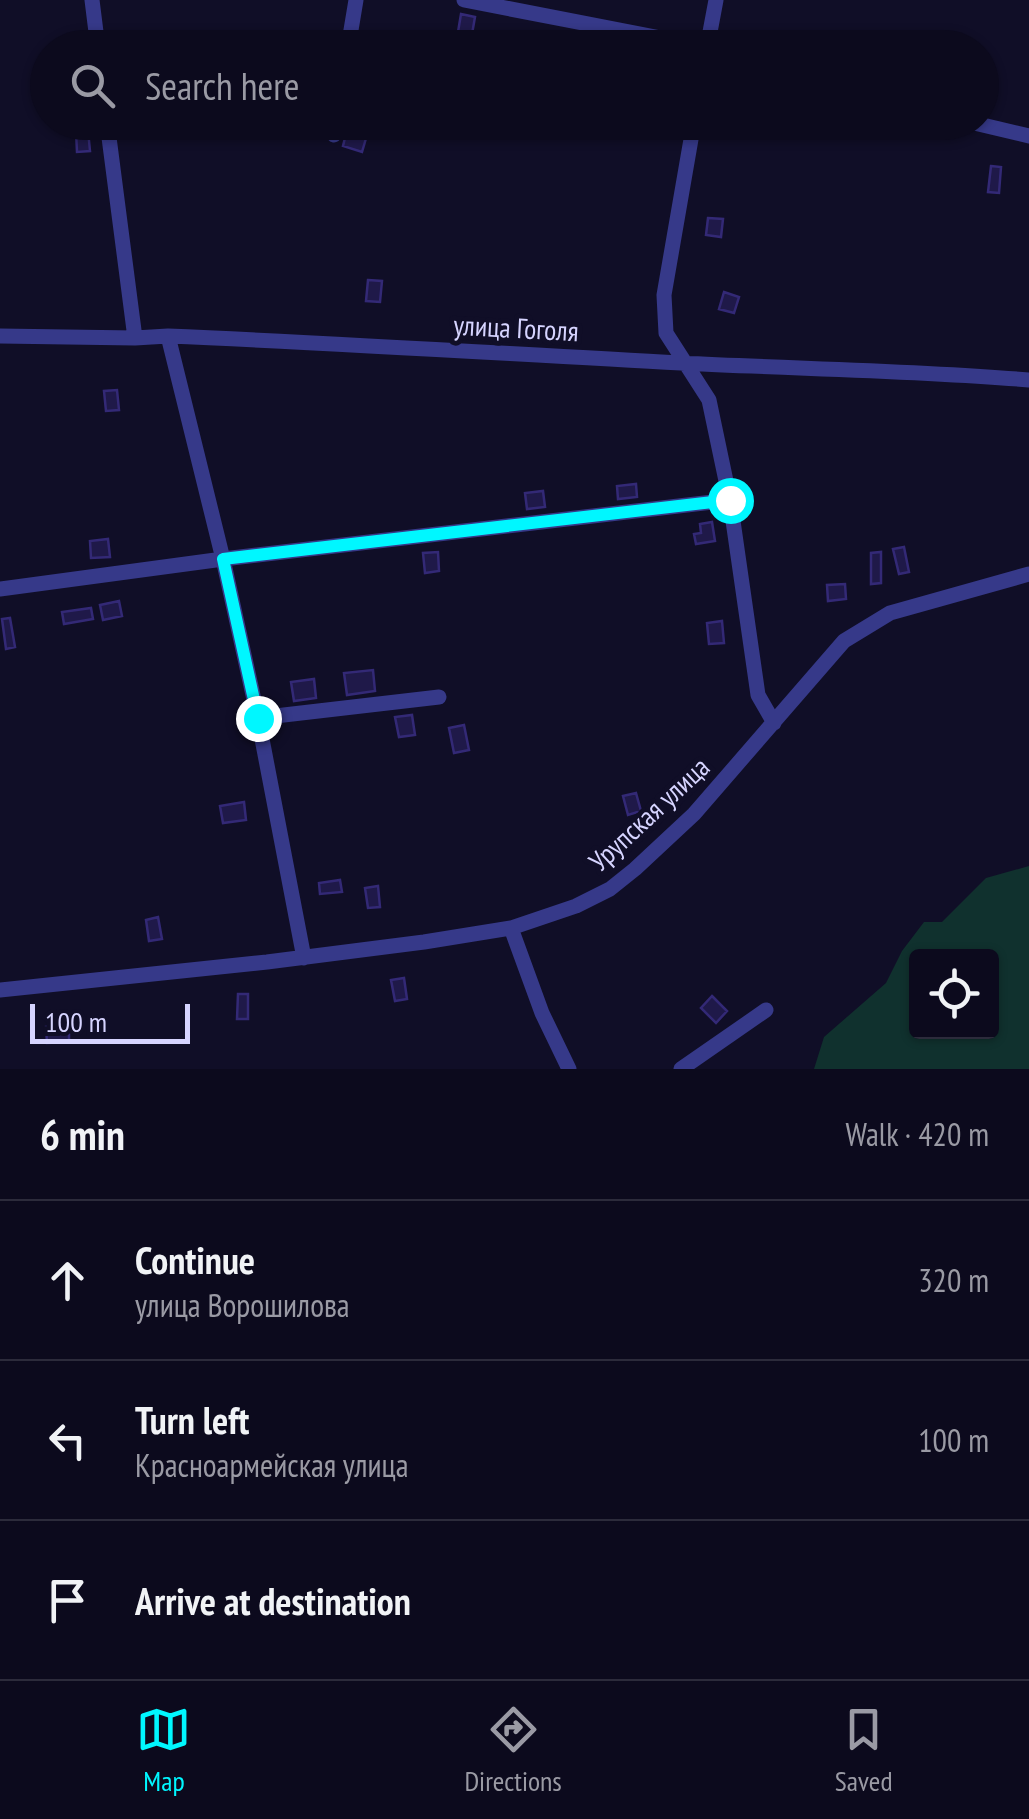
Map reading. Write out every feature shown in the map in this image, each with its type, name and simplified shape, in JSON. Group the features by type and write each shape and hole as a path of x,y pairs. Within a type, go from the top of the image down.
{"street":[{"path":"92,0 96,30"},
{"path":"351,30 356,0"},
{"path":"464,0 619,30"},
{"path":"710,30 716,0"},
{"path":"999,129 1029,136"},
{"path":"109,140 135,338"},
{"path":"691,140 664,294 666,334 709,400 730,500 758,695 774,723"},
{"name":"улица Гоголя","path":"0,336 168,336 390,345 1029,380"},
{"path":"168,336 258,718 304,958"},
{"path":"0,588 730,500"},
{"name":"Урупская улица","path":"0,990 304,958 511,928 576,906 610,889 694,814 844,641 890,613 1029,574"},
{"path":"258,718 440,697"},
{"path":"511,928 542,1013 568,1069"},
{"path":"682,1069 766,1010"}],"green space":[{"path":"1029,866 1029,1069 814,1069 824,1037 886,983 902,951 924,922 942,922 986,878"}],"building":[{"path":"461,14 475,17 473,30 458,30"},
{"path":"76,140 89,140 90,151 77,152"},
{"path":"344,140 366,140 362,152 343,146"},
{"path":"991,166 1001,167 999,193 988,192"},
{"path":"708,218 723,219 721,237 706,235"},
{"path":"368,280 382,281 380,302 366,301"},
{"path":"724,292 739,297 734,313 719,309"},
{"path":"117,390 119,410 106,411 104,391"},
{"path":"636,484 637,497 618,499 617,486"},
{"path":"543,491 545,507 527,509 525,493"},
{"path":"712,522 715,541 696,544 694,534 701,533 700,524"},
{"path":"108,539 110,557 91,558 90,541"},
{"path":"904,547 909,572 899,574 893,549"},
{"path":"438,552 439,571 425,573 423,553"},
{"path":"881,552 881,583 871,584 871,553"},
{"path":"845,584 846,599 828,601 827,585"},
{"path":"119,601 122,616 103,620 100,605"},
{"path":"91,608 93,619 64,624 62,612"},
{"path":"10,618 15,647 6,649 2,619"},
{"path":"722,621 724,643 709,644 707,623"},
{"path":"373,670 375,691 347,695 344,673"},
{"path":"314,679 316,698 294,701 291,682"},
{"path":"412,715 415,735 399,737 395,717"},
{"path":"464,725 469,750 454,753 449,728"},
{"path":"636,793 641,811 628,815 623,796"},
{"path":"244,802 246,820 223,823 220,806"},
{"path":"340,880 342,892 320,894 319,883"},
{"path":"378,886 380,907 368,908 365,888"},
{"path":"158,917 162,939 149,941 146,920"},
{"path":"404,978 407,999 395,1001 391,980"},
{"path":"238,994 248,994 248,1019 237,1019"},
{"path":"712,996 727,1011 716,1023 701,1008"},
{"path":"69,1026 69,1042 47,1043 46,1027"}],"route":[{"path":"258,718 223,559 730,500"}]}
